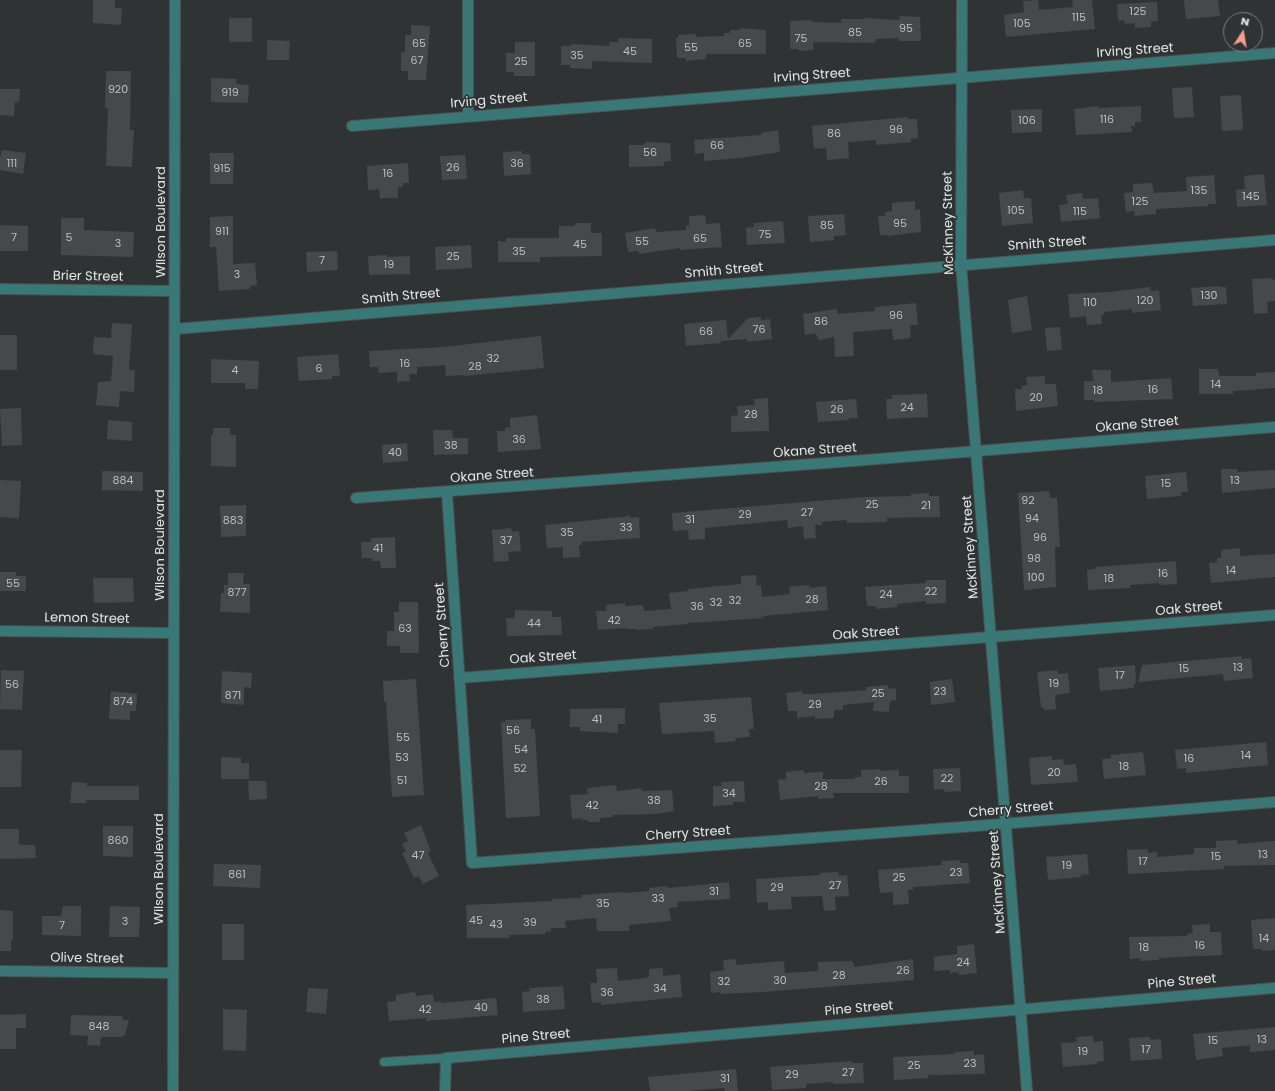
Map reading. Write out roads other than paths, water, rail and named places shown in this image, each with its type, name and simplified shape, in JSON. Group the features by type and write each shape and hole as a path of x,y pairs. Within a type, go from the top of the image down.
{"street":[{"name":"Wilson Boulevard","path":"173,1091 175,0"},
{"path":"468,0 468,116"},
{"name":"McKinney Street","path":"962,0 961,264 1007,823 1027,1091"},
{"name":"Irving Street","path":"352,126 1275,53"},
{"name":"Smith Street","path":"175,329 961,264 1275,240"},
{"name":"Brier Street","path":"0,289 175,291"},
{"name":"Okane Street","path":"356,498 447,493 1275,427"},
{"name":"Cherry Street","path":"447,493 472,863 1275,802"},
{"name":"Oak Street","path":"459,678 1275,615"},
{"name":"Lemon Street","path":"0,631 174,633"},
{"name":"Olive Street","path":"0,971 173,973"},
{"name":"Pine Street","path":"446,1058 1020,1008 1275,988"},
{"path":"445,1091 446,1058"}],"lane":[{"path":"384,1062 446,1058"}]}
